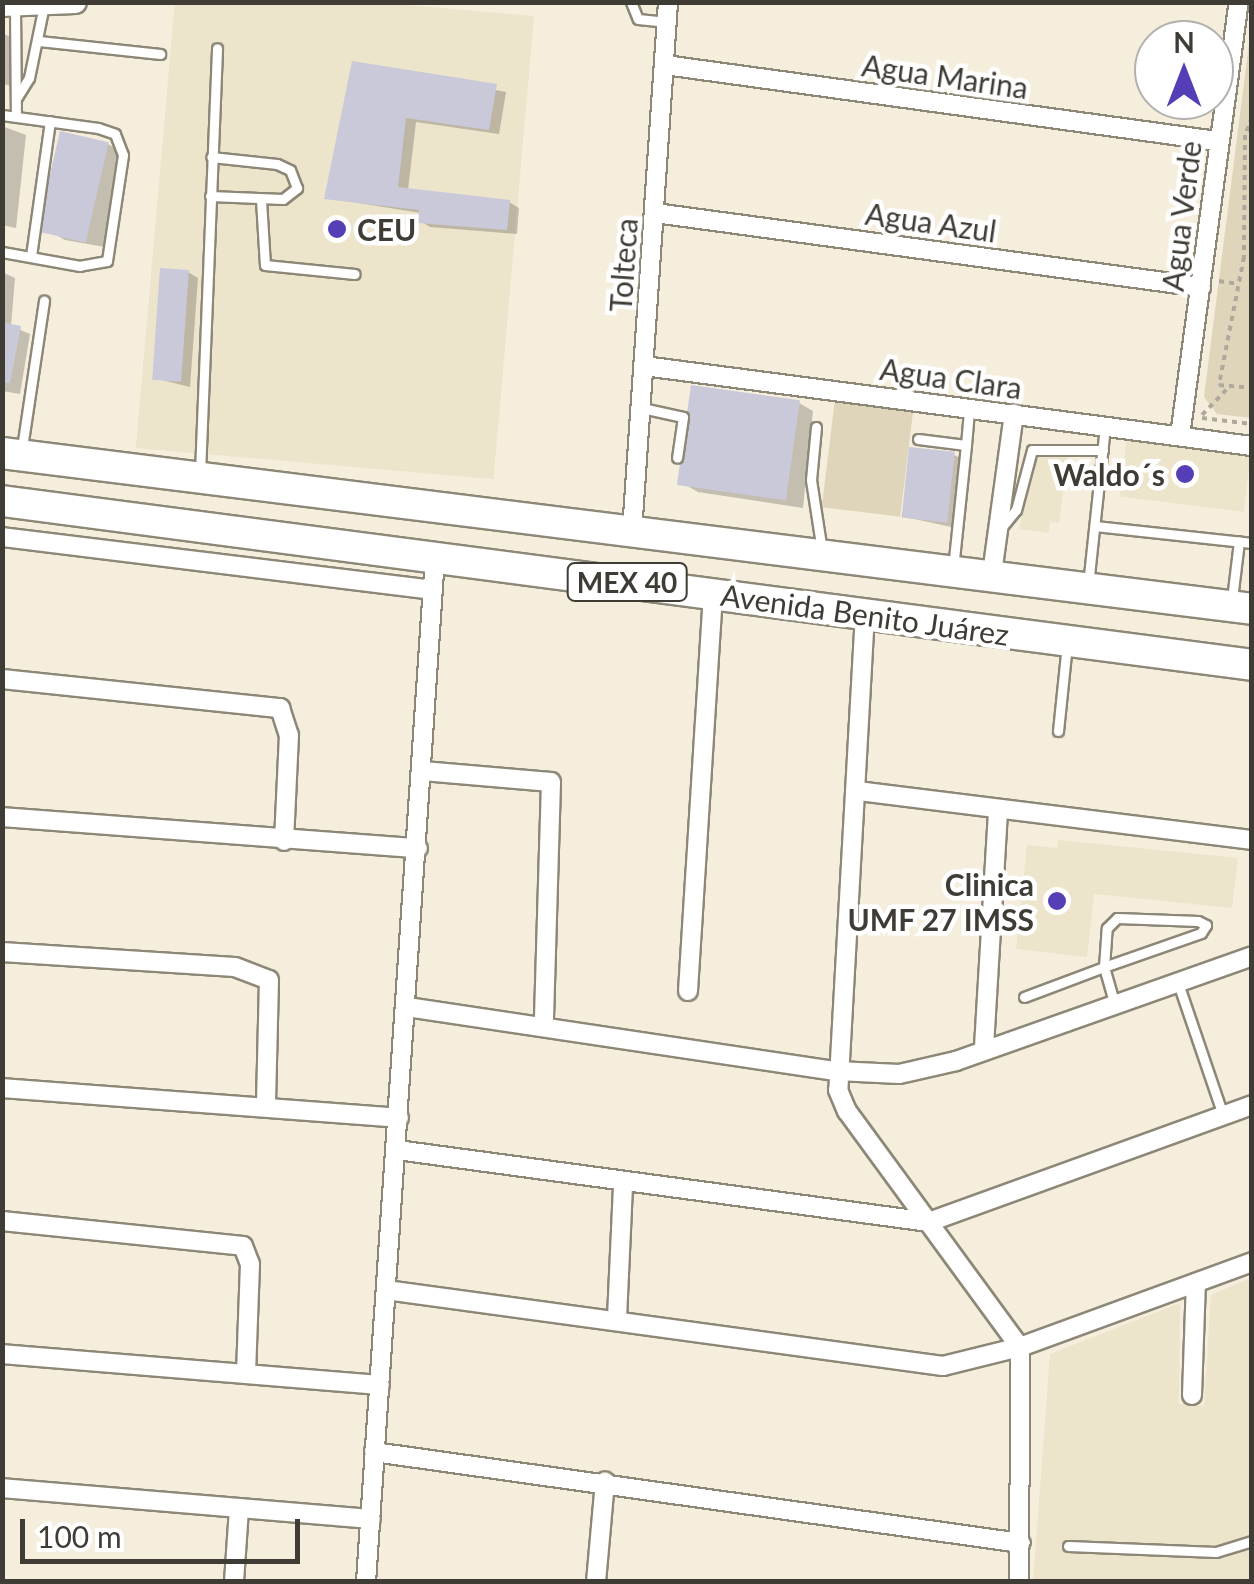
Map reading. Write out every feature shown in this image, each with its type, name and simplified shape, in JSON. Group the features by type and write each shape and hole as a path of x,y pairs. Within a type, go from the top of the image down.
{"main road":[{"name":"Avenida Benito Juárez","path":"12,455 1087,593 1241,608"},
{"name":"Avenida Benito Juárez","path":"2,501 1252,665"}],"street":[{"path":"9,4 76,2"},
{"name":"Agua Verde","path":"1180,436 1208,284 1238,2"},
{"name":"Tolteca","path":"632,532 668,12"},
{"name":"Agua Marina","path":"666,65 1225,137"},
{"name":"Agua Azul","path":"654,213 1208,284"},
{"name":"Agua Clara","path":"644,366 1252,446"},
{"path":"991,581 1014,414"},
{"path":"2,537 432,590"},
{"path":"366,1582 435,556"},
{"path":"688,991 713,593"},
{"path":"865,612 858,790 838,1071 847,1112 1020,1346 1019,1582"},
{"path":"2,678 280,708 288,735 284,842"},
{"path":"423,772 551,782 544,1024"},
{"path":"858,790 1252,840"},
{"path":"984,1047 998,808"},
{"path":"2,817 284,842 418,848"},
{"path":"2,952 235,968 269,980 266,1107"},
{"path":"407,1007 544,1024 838,1071 928,1070 984,1047 1252,956"},
{"path":"2,1088 399,1118"},
{"path":"396,1150 623,1184 929,1222 1252,1105"},
{"path":"617,1318 623,1184"},
{"path":"2,1221 242,1246 250,1264 246,1374"},
{"path":"386,1290 617,1318 943,1366 1020,1346 1252,1262"},
{"path":"1192,1395 1196,1283"},
{"path":"2,1354 380,1385"},
{"path":"374,1452 605,1481 1021,1543"},
{"path":"596,1582 605,1481"},
{"path":"2,1488 371,1519"},
{"path":"234,1582 240,1508"}],"lane":[{"path":"630,2 638,19 668,12"},
{"path":"17,97 39,41 44,3"},
{"path":"9,4 16,116"},
{"path":"39,41 160,54"},
{"path":"200,480 217,48"},
{"path":"2,115 98,128 120,143 114,244 107,261 96,266 2,252"},
{"path":"31,256 50,121"},
{"path":"210,196 261,200 292,195 297,179 290,170 211,157"},
{"path":"261,200 265,265 355,274"},
{"path":"12,455 44,301"},
{"path":"639,408 684,418 677,458"},
{"path":"952,576 970,408"},
{"path":"816,427 811,480 822,558"},
{"path":"1087,593 1106,427"},
{"path":"918,439 966,445"},
{"path":"998,530 1016,510 1032,450 1103,450"},
{"path":"1096,526 1252,543"},
{"path":"1238,541 1241,608"},
{"path":"1058,730 1067,641"},
{"path":"1024,997 1104,967 1201,934 1206,925 1117,918 1108,928 1104,967 1114,1002"},
{"path":"1177,980 1223,1115"},
{"path":"1068,1546 1216,1552 1252,1541"}],"path":[{"path":"1252,118 1238,284 1219,384 1252,388"},
{"path":"1225,137 1248,135"},
{"path":"1208,284 1238,284"},
{"path":"1198,418 1231,386"}],"shaded area":[{"name":"CEU","path":"175,2 374,2 534,16 493,479 136,448"},
{"path":"1251,28 1251,418 1217,414 1204,397"},
{"path":"836,391 914,401 900,517 822,507"},
{"path":"1127,437 1251,452 1244,512 1120,497"},
{"path":"1035,450 1068,454 1059,523 1050,522 1049,533 1019,529"},
{"name":"Clinica UMF 27 IMSS","path":"1058,840 1238,858 1232,908 1094,894 1087,957 1016,949 1027,845 1057,848"},
{"path":"1251,1278 1251,1581 1033,1582 1050,1354 1180,1303 1179,1404 1204,1406 1211,1295"}],"building":[{"path":"352,61 497,84 489,130 406,118 398,187 510,200 507,230 418,223 419,210 324,199"},
{"path":"60,131 109,142 86,243 37,231"},
{"path":"160,268 189,270 181,382 152,380"},
{"path":"2,322 21,326 10,383 2,382"},
{"path":"691,385 800,400 786,500 677,485"},
{"path":"909,447 955,452 947,522 902,518"}],"place":[{"name":"CEU","path":"337,229"},
{"name":"Waldo´s","path":"1185,474"},
{"name":"Clinica UMF 27 IMSS","path":"1057,901"}]}
